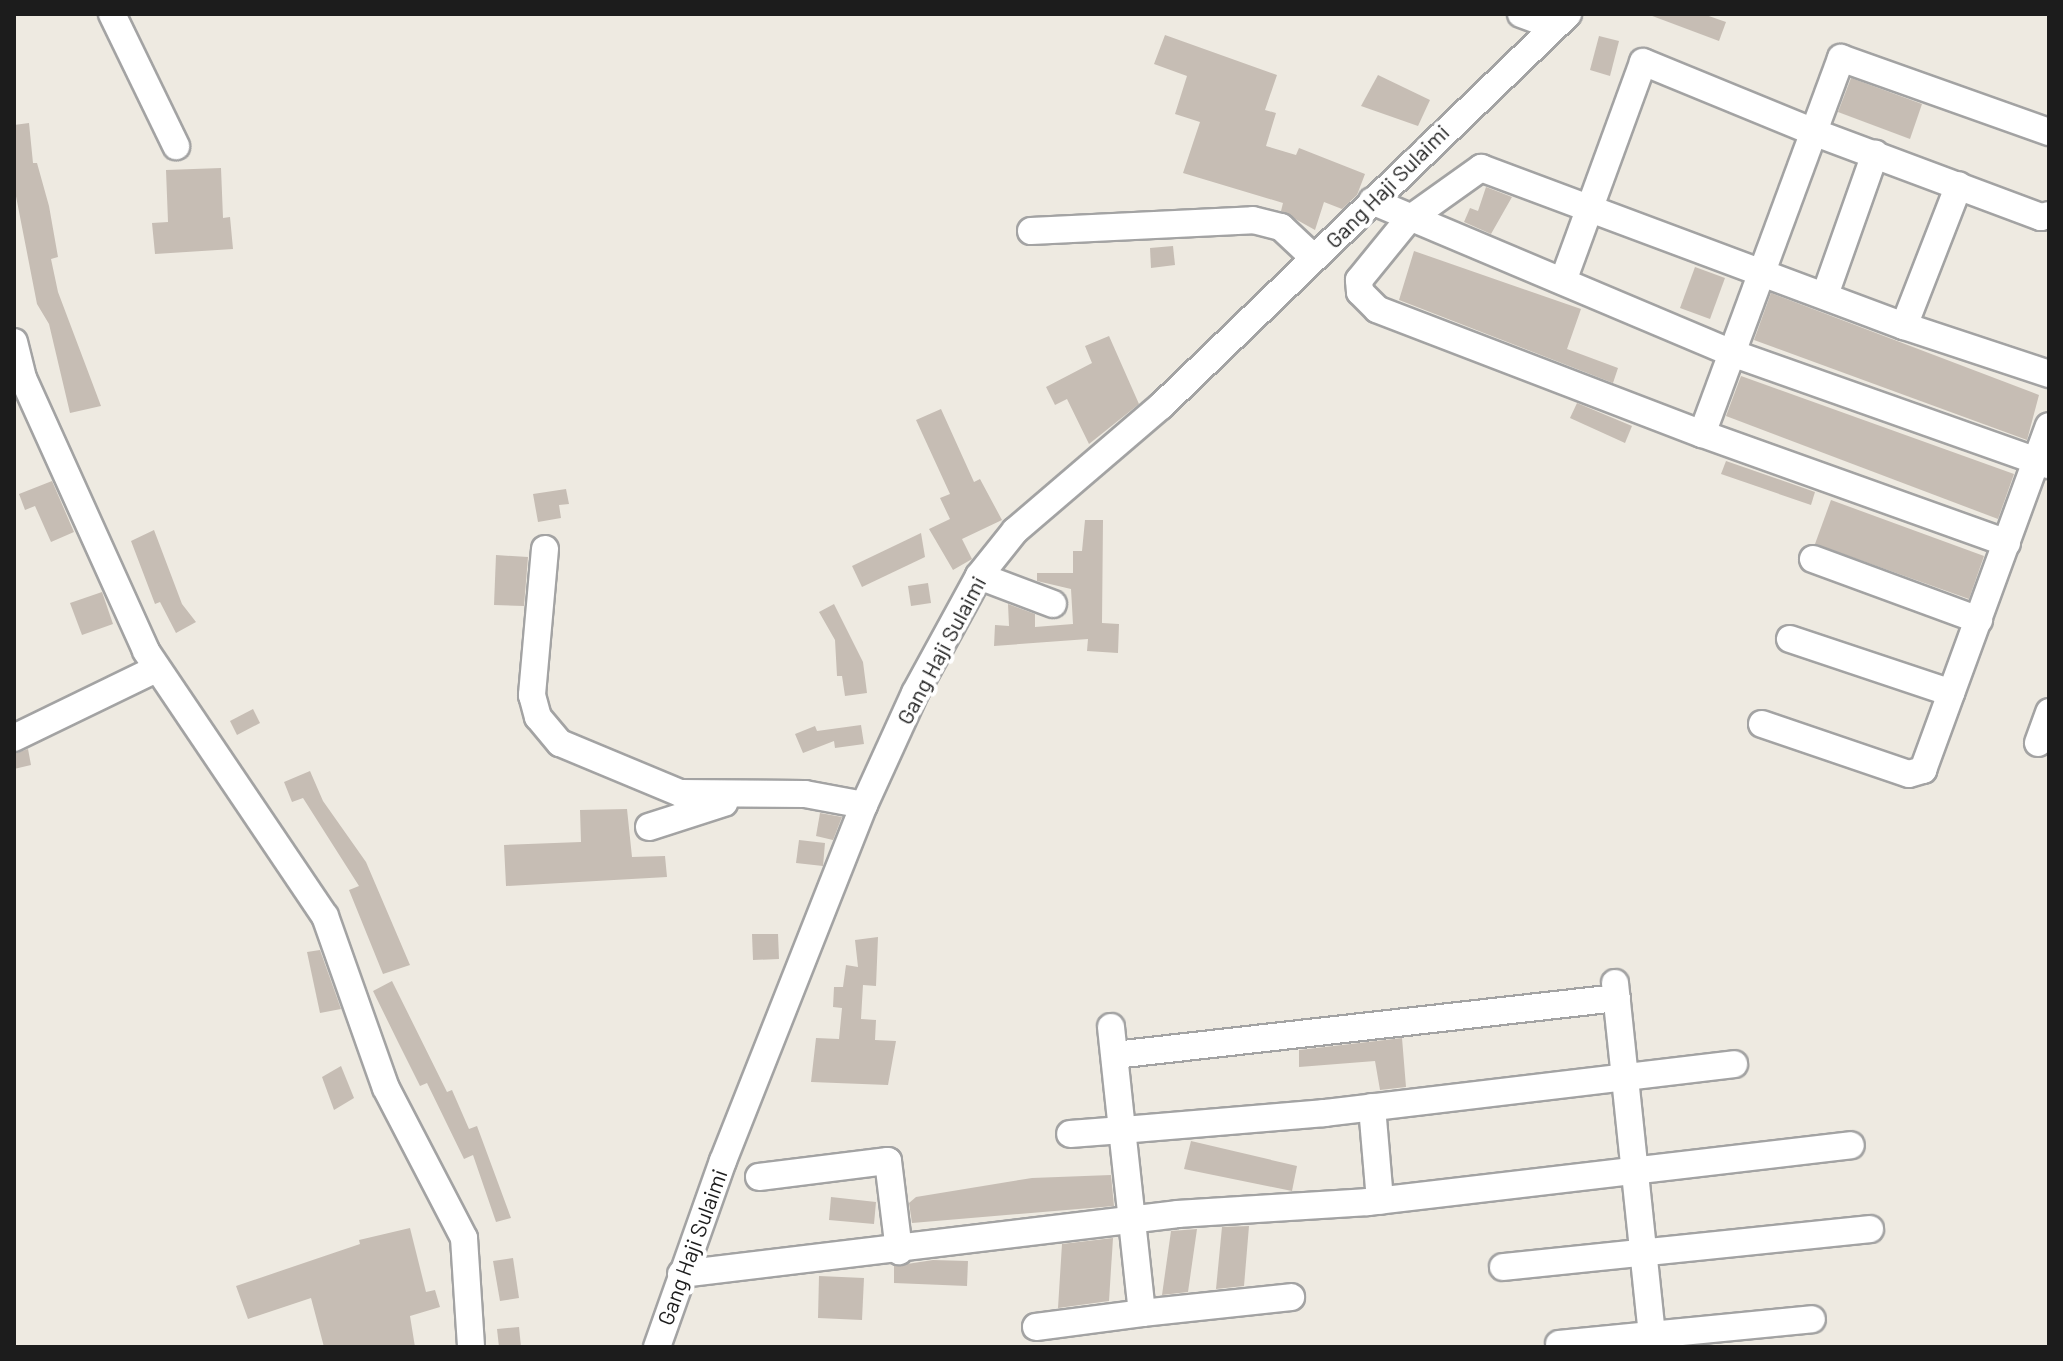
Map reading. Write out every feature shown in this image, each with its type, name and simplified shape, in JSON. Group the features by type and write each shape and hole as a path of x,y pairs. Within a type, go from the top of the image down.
{"street":[{"path":"112,14 176,146"},
{"path":"1521,14 1561,20"},
{"name":"Gang Haji Sulaimi","path":"657,1347 681,1274 864,805 915,693 979,576 1015,531 1137,428 1561,20"},
{"path":"1702,434 1843,58 2049,132"},
{"path":"1563,281 1643,62 1816,133 2049,215"},
{"path":"1825,295 1875,154"},
{"path":"2007,543 1702,434 1367,302 1360,292 1362,270 1408,220 1481,168 1590,206 1904,326 2049,374"},
{"path":"1904,326 1959,185"},
{"path":"1372,201 1408,220 1563,281 1732,353 2042,463"},
{"path":"1031,231 1253,220 1281,227 1314,258"},
{"path":"14,342 28,389 156,669 291,859 325,916 380,1074 464,1238 471,1347"},
{"path":"1762,724 1916,775 1923,770 2007,543 2042,463 2049,426"},
{"path":"545,549 532,695 545,728 571,751 660,787 698,795 825,795 864,805"},
{"path":"1813,559 1979,620"},
{"path":"979,576 1053,604"},
{"path":"1790,639 1951,693"},
{"path":"14,738 156,669"},
{"path":"2038,743 2049,712"},
{"path":"649,827 747,796"},
{"path":"1115,1055 1616,991 1652,1335"},
{"path":"1111,1027 1142,1313"},
{"path":"1070,1134 1372,1107 1625,1074 1734,1064"},
{"path":"1372,1107 1380,1201"},
{"path":"681,1274 899,1251 1133,1221 1380,1201 1851,1145"},
{"path":"759,1177 888,1161 899,1251"},
{"path":"1503,1267 1870,1229"},
{"path":"1036,1327 1291,1297"},
{"path":"1559,1344 1812,1319"}],"building":[{"path":"1647,14 1703,14 1726,22 1719,41"},
{"path":"1165,35 1277,75 1265,110 1276,113 1266,146 1296,155 1299,148 1365,174 1357,195 1342,209 1324,202 1315,230 1281,211 1283,203 1183,173 1200,122 1175,114 1187,76 1154,64"},
{"path":"1599,36 1619,41 1610,76 1590,70"},
{"path":"1378,75 1430,100 1418,126 1361,106"},
{"path":"1851,78 1922,104 1910,139 1838,112"},
{"path":"29,123 33,163 37,163 49,206 58,257 51,259 58,292 101,406 70,413 49,324 37,304 14,186 14,125"},
{"path":"221,168 223,218 230,217 233,249 155,254 152,223 168,222 166,170"},
{"path":"1486,187 1512,197 1491,234 1464,222 1470,208 1478,211"},
{"path":"1173,246 1175,265 1151,268 1150,248"},
{"path":"1414,251 1581,309 1567,349 1618,368 1613,383 1399,300"},
{"path":"1695,267 1725,278 1710,319 1680,308"},
{"path":"1771,293 2039,395 2027,440 1754,340"},
{"path":"1109,336 1139,404 1089,444 1067,399 1055,405 1046,387 1092,363 1085,346"},
{"path":"1741,376 2014,474 1998,519 1726,416"},
{"path":"1577,403 1632,426 1625,443 1570,418"},
{"path":"941,409 974,482 980,479 1002,520 962,539 972,559 953,570 929,529 950,519 940,498 950,494 916,420"},
{"path":"1726,461 1815,492 1811,505 1721,474"},
{"path":"52,481 74,532 51,542 35,506 25,510 19,494"},
{"path":"566,489 569,504 559,505 561,518 538,522 533,494"},
{"path":"1831,500 1984,556 1969,599 1815,544"},
{"path":"1085,520 1103,520 1102,623 1119,624 1118,653 1087,651 1088,639 994,646 995,625 1009,626 1008,604 1035,614 1035,627 1073,624 1071,589 1037,581 1037,573 1073,573 1073,551 1082,551"},
{"path":"154,530 182,604 196,622 176,633 160,602 155,604 131,541"},
{"path":"921,533 925,557 862,587 852,566"},
{"path":"496,555 528,557 524,606 494,605"},
{"path":"928,583 931,603 911,606 908,586"},
{"path":"102,592 113,624 82,635 70,603"},
{"path":"834,604 863,662 867,693 845,696 842,676 837,676 835,640 819,612"},
{"path":"253,709 260,723 237,735 230,721"},
{"path":"861,725 864,744 835,748 834,741 803,753 795,734 815,726 817,731"},
{"path":"28,749 31,765 14,769 14,754"},
{"path":"310,771 323,801 366,862 410,965 383,974 349,890 359,886 303,798 292,802 284,782"},
{"path":"627,809 632,857 665,856 667,877 506,886 504,845 581,842 580,810"},
{"path":"820,813 842,817 833,840 816,836"},
{"path":"799,840 825,843 823,866 796,863"},
{"path":"752,934 778,934 779,959 753,960"},
{"path":"878,937 876,986 863,985 861,1019 876,1020 875,1040 896,1041 888,1085 811,1082 816,1038 839,1039 842,1008 833,1007 834,987 843,987 846,965 858,967 855,940"},
{"path":"320,950 341,1009 320,1013 307,952"},
{"path":"392,981 447,1092 452,1090 469,1129 477,1126 511,1218 496,1222 473,1155 464,1159 427,1083 420,1086 373,991"},
{"path":"1402,1038 1406,1087 1380,1090 1375,1061 1299,1067 1299,1050"},
{"path":"341,1066 354,1098 334,1110 322,1077"},
{"path":"1191,1141 1297,1166 1292,1191 1184,1169"},
{"path":"1111,1175 1114,1206 912,1223 909,1203 916,1197 1032,1178"},
{"path":"831,1197 876,1202 874,1224 829,1220"},
{"path":"1249,1226 1244,1286 1216,1289 1222,1227"},
{"path":"410,1228 426,1292 435,1290 440,1307 410,1316 415,1347 324,1347 311,1298 248,1319 236,1286 360,1244 359,1240"},
{"path":"1197,1229 1188,1292 1162,1295 1171,1231"},
{"path":"1113,1238 1109,1301 1058,1308 1062,1244"},
{"path":"513,1258 519,1298 500,1301 493,1261"},
{"path":"933,1260 968,1261 967,1286 894,1283 894,1266"},
{"path":"819,1276 864,1278 862,1320 818,1318"},
{"path":"519,1327 521,1347 499,1347 497,1329"}]}
